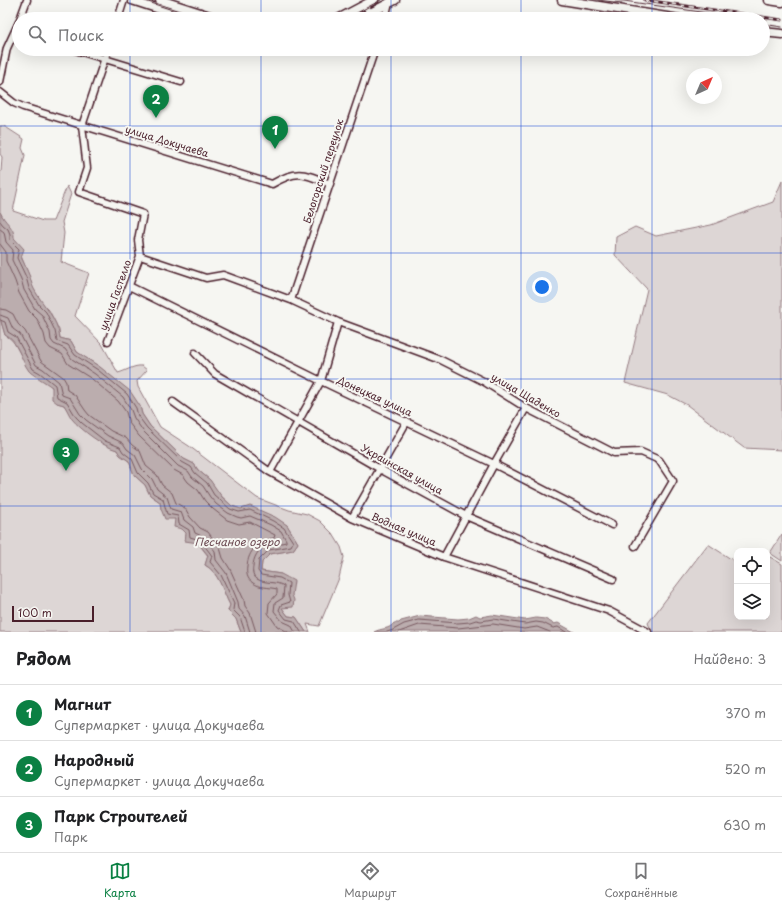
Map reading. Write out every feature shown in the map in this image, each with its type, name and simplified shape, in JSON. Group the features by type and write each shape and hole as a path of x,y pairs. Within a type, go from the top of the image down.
{"main road":[{"path":"132,0 169,12"},
{"path":"160,0 191,12"},
{"path":"356,12 374,0"},
{"path":"562,0 635,12"},
{"path":"769,0 782,2"},
{"path":"377,12 391,1"},
{"path":"770,33 782,34"}],"street":[{"path":"23,12 27,0"},
{"path":"120,12 124,0"},
{"path":"387,12 391,1"},
{"path":"365,5 369,12"},
{"path":"0,82 7,48 12,40"},
{"path":"94,56 181,82"},
{"path":"105,56 82,126 87,168 79,192 144,214 138,240 140,256"},
{"name":"Белогорский переулок","path":"291,300 373,56"},
{"name":"улица Докучаева","path":"0,92 14,103 82,126 160,148 272,184 294,174 302,173 330,184"},
{"name":"улица Щаденко","path":"140,256 206,278 223,275 291,300 338,322 441,360 483,381 526,408 614,453 641,452 659,460 673,482 635,546"},
{"name":"улица Гастелло","path":"108,341 140,256"},
{"name":"Донецкая улица","path":"129,286 321,381 494,464 612,525"},
{"path":"270,472 321,381 338,322"},
{"name":"Украинская улица","path":"195,353 215,374 380,469 466,516 613,579"},
{"name":"Водная улица","path":"172,402 270,472 352,518 444,557 609,611 648,632"},
{"path":"444,557 526,408"},
{"path":"352,518 407,421"}],"shaded area":[{"path":"0,126 4,126 24,139 22,148 25,155 13,211 43,221 53,221 67,186 71,194 62,222 64,233 61,262 89,273 75,316 102,344 118,373 139,366 142,366 147,370 137,381 138,387 160,427 189,446 257,498 289,510 307,514 320,521 333,534 341,547 344,557 339,578 319,626 307,624 310,632 306,632 296,617 288,616 282,608 292,595 281,574 261,571 262,562 270,554 293,550 298,543 287,525 232,506 217,492 210,480 198,470 194,464 184,459 150,426 142,414 140,406 100,367 77,352 71,341 60,338 59,330 49,310 42,303 32,287 14,238 0,212 0,171 1,172 2,157 0,154"},
{"path":"782,181 782,450 744,448 687,405 668,395 625,383 647,289 615,255 616,237 635,227 656,236 711,225 773,202"},
{"path":"0,318 5,335 12,339 30,372 38,376 52,387 57,403 64,405 73,419 103,444 117,450 120,455 129,461 134,475 145,485 150,495 160,502 161,509 175,519 182,529 198,543 208,556 205,565 214,572 217,577 230,605 228,611 236,619 241,632 0,632"},
{"path":"782,534 782,561 770,553"},
{"path":"708,544 734,561 734,620 770,620 770,557 782,564 782,632 652,632 648,623"}],"water":[{"name":"Песчаное озеро","path":"0,212 13,231 14,238 24,249 21,257 33,286 56,324 60,338 71,341 77,352 100,367 130,391 140,406 142,414 150,426 184,459 194,464 198,470 210,480 222,497 232,506 241,509 250,506 275,517 287,525 298,543 293,550 270,554 262,562 261,571 281,574 294,581 292,595 294,600 293,607 282,608 288,616 296,617 306,632 241,632 236,619 228,611 230,605 217,577 210,568 205,565 208,555 198,543 185,541 186,533 182,529 174,527 175,519 165,519 160,502 150,495 145,485 134,475 129,461 120,455 117,450 99,442 81,428 72,419 64,405 57,403 52,399 52,387 29,371 16,346 10,338 5,335 0,318"},
{"path":"476,615 480,617 492,615 525,620 536,618 545,619 554,624 558,623 574,632 374,632 390,627 394,623 399,623 401,621 420,616 458,619 469,618"}],"tram line":[{"path":"142,0 179,12"},
{"path":"359,12 381,0"},
{"path":"598,0 622,3"},
{"path":"617,0 701,12"},
{"path":"770,25 782,27"}],"railway":[{"path":"645,0 727,12"},
{"path":"770,18 782,20"}],"place":[{"name":"Народный","path":"156,118"},
{"name":"Магнит","path":"275,149"},
{"name":"Парк Строителей","path":"66,471"}]}
